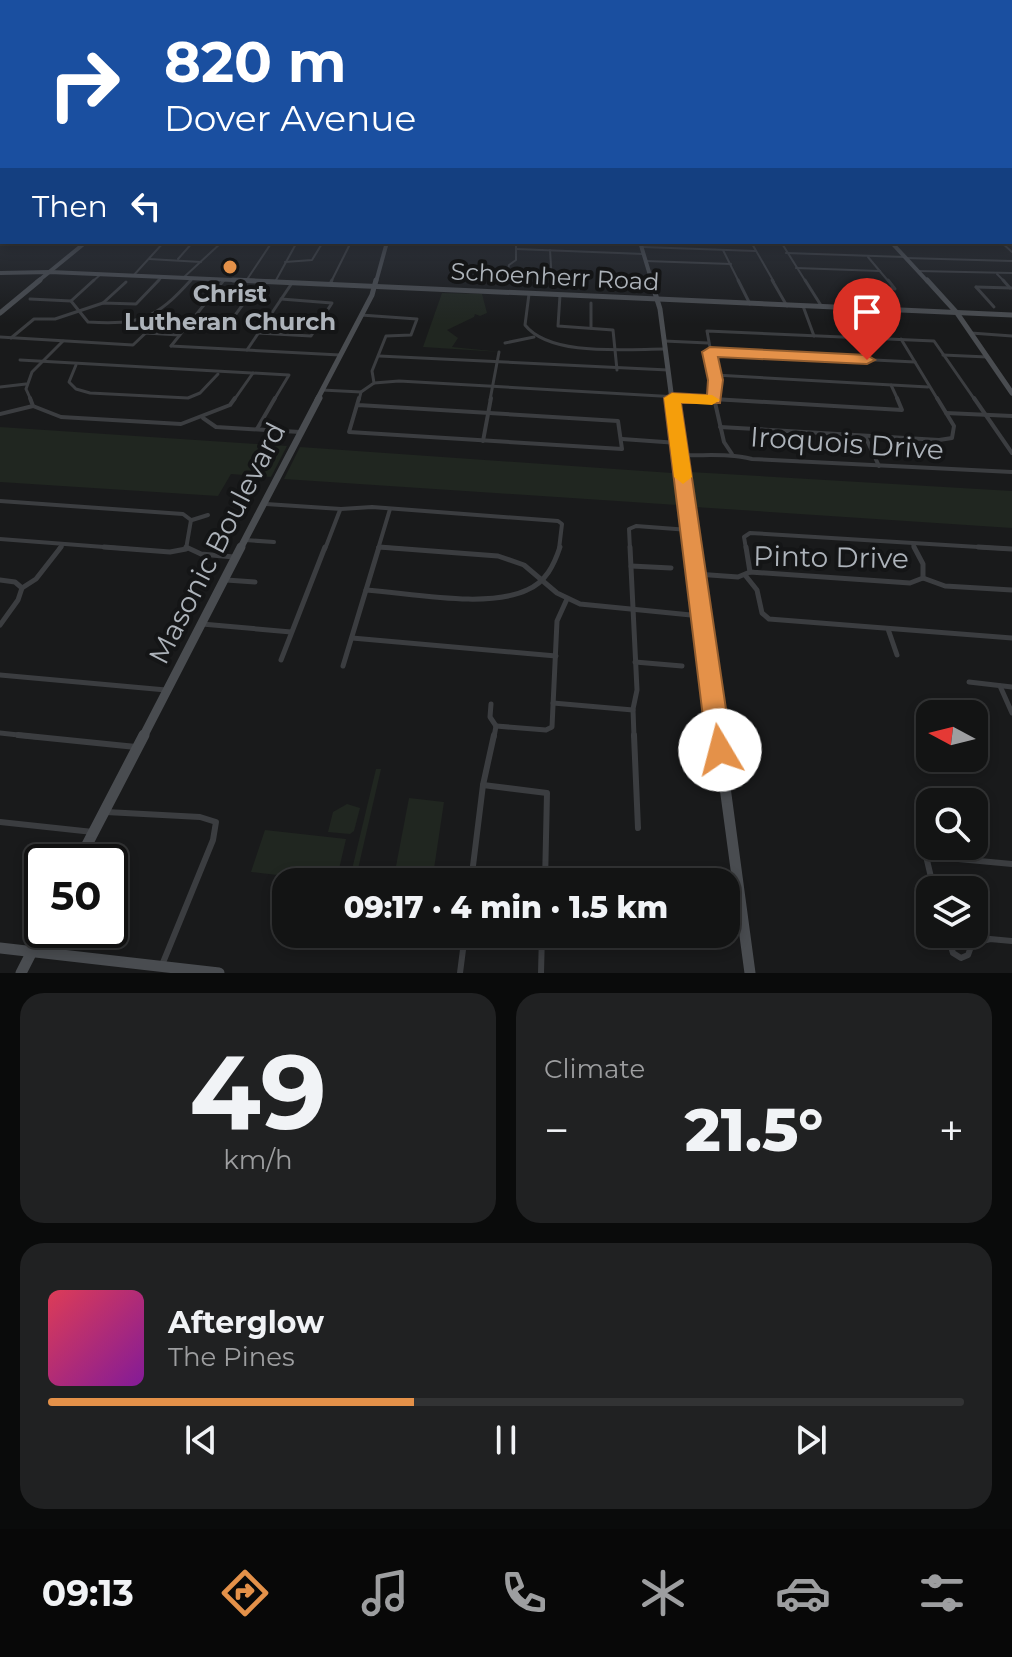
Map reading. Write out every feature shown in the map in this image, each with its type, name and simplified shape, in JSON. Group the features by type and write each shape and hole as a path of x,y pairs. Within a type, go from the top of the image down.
{"main road":[{"path":"0,313 84,244"},
{"name":"Masonic Boulevard","path":"87,844 376,286 386,244"},
{"path":"641,244 658,300 665,345 750,973"},
{"path":"893,244 957,313 1012,393"},
{"name":"Schoenherr Road","path":"0,273 101,274 1012,315"},
{"path":"0,948 219,973"},
{"path":"21,973 34,948"}],"street":[{"path":"133,276 162,244"},
{"path":"178,259 191,244"},
{"path":"183,278 210,257 220,244"},
{"path":"246,281 271,244"},
{"path":"275,282 296,244"},
{"path":"285,262 312,260 322,244"},
{"path":"330,284 350,244"},
{"path":"516,244 516,260 509,265 507,278 553,281 550,250"},
{"path":"641,244 756,251"},
{"path":"752,244 787,306"},
{"path":"782,244 822,307"},
{"path":"1003,244 1012,252"},
{"path":"516,249 644,254"},
{"path":"723,250 750,304"},
{"path":"786,253 1012,261"},
{"path":"867,256 892,286 884,287"},
{"path":"149,259 201,262"},
{"path":"646,261 731,264"},
{"path":"796,268 880,271"},
{"path":"918,271 1012,273"},
{"path":"996,273 1011,288"},
{"path":"30,299 71,301 101,274"},
{"path":"11,338 34,319 51,319 103,303 135,304 162,277"},
{"path":"71,301 91,322 127,324 150,319 164,311 193,278"},
{"path":"224,280 171,346 340,355"},
{"path":"185,328 224,329 260,281"},
{"path":"103,303 126,282"},
{"path":"541,282 541,294"},
{"path":"247,350 292,283"},
{"path":"994,307 976,287 1011,288"},
{"path":"529,294 525,324 534,337"},
{"path":"560,295 558,326 612,329 617,370"},
{"path":"258,333 311,336 332,303 281,299"},
{"path":"591,303 591,328"},
{"path":"803,306 814,336"},
{"path":"361,315 416,318 410,335 387,335 371,373 374,383"},
{"path":"270,316 290,317"},
{"path":"0,337 134,344 152,325 150,319"},
{"path":"732,454 725,444 714,400 715,375 705,331 934,341 1012,453"},
{"path":"146,333 179,335"},
{"path":"970,333 1012,336"},
{"path":"505,343 534,337 556,345 615,348 708,343"},
{"path":"720,427 939,440 953,437 955,430 901,339"},
{"path":"63,341 42,361 26,384 27,397 33,406 53,415 172,424 203,418 230,405 253,373"},
{"path":"483,441 499,352"},
{"path":"710,352 915,362"},
{"path":"943,355 987,357"},
{"path":"378,356 617,370 668,370"},
{"path":"20,360 218,374 289,375 257,429"},
{"path":"77,364 71,371 69,382 76,389 90,393 188,398 200,393 218,374"},
{"path":"715,375 930,387"},
{"path":"322,390 361,392 374,383 399,381 903,410 891,385"},
{"path":"0,387 26,384"},
{"path":"358,405 620,422 622,450 349,432 361,392"},
{"path":"0,414 33,406"},
{"path":"945,413 1012,416"},
{"path":"203,418 216,427 300,432"},
{"path":"865,436 879,466"},
{"path":"622,439 678,443"},
{"name":"Iroquois Drive","path":"680,455 717,457 732,454 752,459 1012,472"},
{"path":"0,501 183,514 191,520"},
{"path":"263,504 390,509 561,523 559,558 543,581 521,594 494,599 366,590"},
{"path":"281,660 341,509"},
{"path":"343,666 390,509"},
{"path":"191,520 208,515"},
{"path":"186,549 191,520"},
{"path":"638,828 633,710 637,694 629,529 636,526 690,530"},
{"path":"1012,549 745,534 747,574 757,590 766,618 1012,638"},
{"path":"0,539 170,552 186,549 201,554 236,557"},
{"path":"245,540 274,542"},
{"path":"0,625 18,600 22,588 36,579 63,544"},
{"path":"913,544 924,569 923,578"},
{"path":"379,547 498,556 524,565 567,599 594,608 702,616"},
{"path":"631,566 671,568"},
{"name":"Pinto Drive","path":"696,574 904,583 923,578 945,586 1012,590"},
{"path":"0,580 15,582 22,588"},
{"path":"225,580 255,582"},
{"path":"496,726 551,728 557,621 567,599"},
{"path":"202,624 291,632"},
{"path":"888,629 897,655"},
{"path":"352,638 556,656"},
{"path":"635,662 682,666"},
{"path":"0,675 168,690"},
{"path":"969,682 1012,687"},
{"path":"1000,686 1012,713"},
{"path":"553,703 633,710"},
{"path":"473,868 483,785 496,726 490,717 491,704"},
{"path":"0,733 139,747"},
{"path":"483,785 543,791 548,795 545,868"},
{"path":"104,812 200,817 216,822 213,840 161,967"},
{"path":"0,822 93,832"},
{"path":"931,876 926,856 1012,864"},
{"path":"988,940 1012,941"},
{"path":"460,973 463,948"},
{"path":"541,973 542,948"},
{"path":"952,948 953,953 961,958 968,955 971,948"}],"shaded area":[{"path":"442,293 482,294 487,313 480,316 475,314 447,330 458,338 452,347 501,352 423,347"},
{"path":"0,427 287,446 271,477 231,474 218,496 0,482"},
{"path":"300,447 672,473 677,505 284,479"},
{"path":"690,472 1012,491 1012,528 695,507"},
{"path":"376,769 381,769 358,868 352,868"},
{"path":"409,798 444,802 434,868 396,868"},
{"path":"347,804 360,808 354,831 350,834 328,832 333,812"},
{"path":"265,830 346,839 339,868 272,868 272,874 251,872"}],"slow traffic":[{"path":"683,477 672,398 712,400"}],"place":[{"name":"Christ Lutheran Church","path":"230,267"}],"route":[{"path":"720,750 672,398 714,400 716,380 710,352 867,360"}]}
